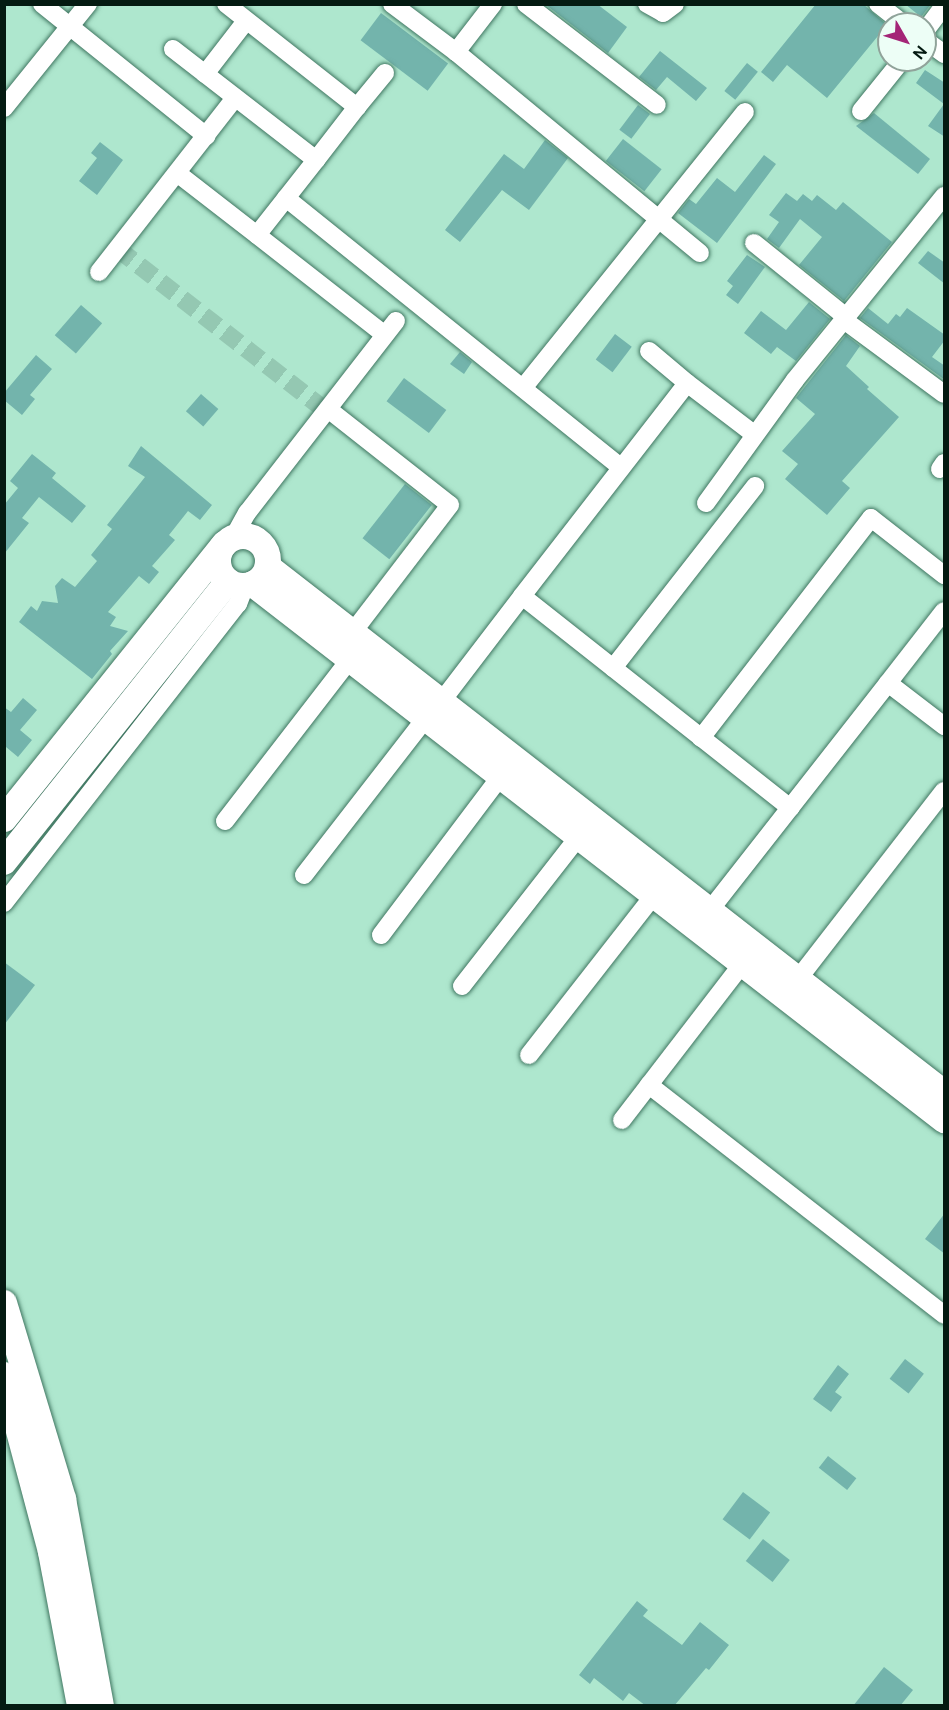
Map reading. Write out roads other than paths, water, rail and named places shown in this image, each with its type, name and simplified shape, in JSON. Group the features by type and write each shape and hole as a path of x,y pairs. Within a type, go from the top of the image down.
{"street":[{"path":"42,4 206,136"},
{"path":"4,108 88,4"},
{"path":"226,4 357,107"},
{"path":"392,4 456,52 699,253"},
{"path":"456,52 493,4"},
{"path":"526,4 657,105"},
{"path":"647,4 663,13 675,4"},
{"path":"205,74 246,21"},
{"path":"173,49 316,160"},
{"path":"861,111 892,72"},
{"path":"257,235 385,73"},
{"path":"99,272 235,98"},
{"path":"523,388 745,112"},
{"path":"4,819 228,541 247,513 391,328 257,235 177,173"},
{"path":"706,503 795,380 945,196"},
{"path":"286,198 621,467"},
{"path":"754,243 845,319 945,394"},
{"path":"649,351 751,432"},
{"path":"304,875 687,382"},
{"path":"328,409 450,505 352,633"},
{"path":"613,668 755,486"},
{"path":"701,738 866,514 945,575"},
{"path":"4,862 248,579 268,555 263,546 254,538 244,536 228,541 218,564 248,579 352,633 501,776 945,1120"},
{"path":"248,579 350,659 433,710 710,910 945,1093"},
{"path":"4,903 238,603 248,579"},
{"path":"522,596 790,808"},
{"path":"710,910 945,611"},
{"path":"225,821 350,659"},
{"path":"888,682 945,726"},
{"path":"381,935 501,776"},
{"path":"798,979 945,791"},
{"path":"462,986 579,836"},
{"path":"529,1054 654,895"},
{"path":"622,1120 742,963"},
{"path":"649,1085 945,1315"},
{"path":"4,1303 63,1499 62,1549 80,1706"},
{"path":"4,1375 62,1549 101,1706"}],"tunnel":[{"path":"118,249 326,411"}]}
